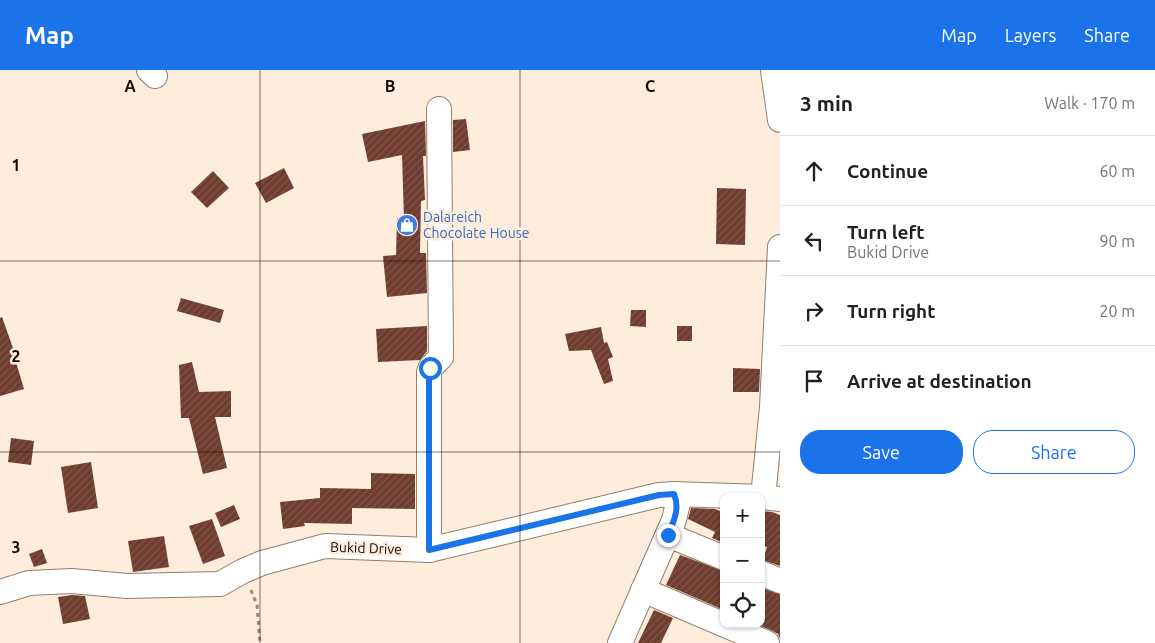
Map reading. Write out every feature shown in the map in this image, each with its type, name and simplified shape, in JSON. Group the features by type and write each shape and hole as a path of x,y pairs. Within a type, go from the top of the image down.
{"street":[{"path":"773,70 780,120"},
{"path":"429,550 429,372 430,368 440,357 439,109"},
{"path":"772,498 772,408 780,247"},
{"path":"620,643 674,520 678,503 674,494"},
{"name":"Bukid Drive","path":"0,592 37,582 72,581 127,586 220,584 262,563 325,546 429,550 659,495 772,498"},
{"path":"668,535 720,556"},
{"path":"765,575 780,581"},
{"path":"644,590 767,643"}],"path":[{"path":"243,571 257,605 260,643"}],"building":[{"path":"466,119 470,150 453,152 453,120"},
{"path":"425,121 426,156 423,156 425,200 421,201 420,253 426,253 427,293 387,297 383,256 396,255 397,218 404,219 402,155 368,162 362,134"},
{"path":"284,168 294,188 266,203 255,183"},
{"path":"213,171 229,188 207,208 191,192"},
{"path":"717,188 746,189 745,245 716,244"},
{"path":"181,298 224,310 220,323 177,311"},
{"path":"631,310 646,310 646,327 630,326"},
{"path":"2,317 18,362 16,362 24,389 0,396 0,318"},
{"path":"427,326 427,351 420,360 378,362 376,329"},
{"path":"677,326 692,326 692,341 677,341"},
{"path":"601,327 604,343 607,342 613,357 608,359 613,381 604,384 591,350 569,351 565,334"},
{"path":"192,362 199,392 231,391 231,417 215,417 227,468 203,474 189,418 181,418 179,365"},
{"path":"733,368 760,369 759,392 733,392"},
{"path":"11,438 34,441 31,465 8,462"},
{"path":"91,462 98,508 68,513 61,467"},
{"path":"371,473 415,474 415,509 352,508 352,524 304,523 305,526 283,529 280,502 320,498 320,488 371,489"},
{"path":"234,505 240,519 221,527 215,513"},
{"path":"691,508 715,509 720,511 720,541 712,538 715,532 688,519"},
{"path":"765,511 780,515 780,566 765,561 767,547 765,546"},
{"path":"212,519 225,556 203,564 189,526"},
{"path":"164,536 169,567 133,572 128,541"},
{"path":"42,549 47,563 34,567 29,554"},
{"path":"680,555 720,570 720,608 666,585"},
{"path":"765,589 780,594 780,639 778,634 765,628"},
{"path":"85,596 90,619 63,624 58,597"},
{"path":"654,610 673,618 661,643 638,643"}],"place":[{"name":"Dalareich Chocolate House","path":"407,225"}],"route":[{"path":"430,368 429,550 659,495 674,494 678,503 668,535"}]}
